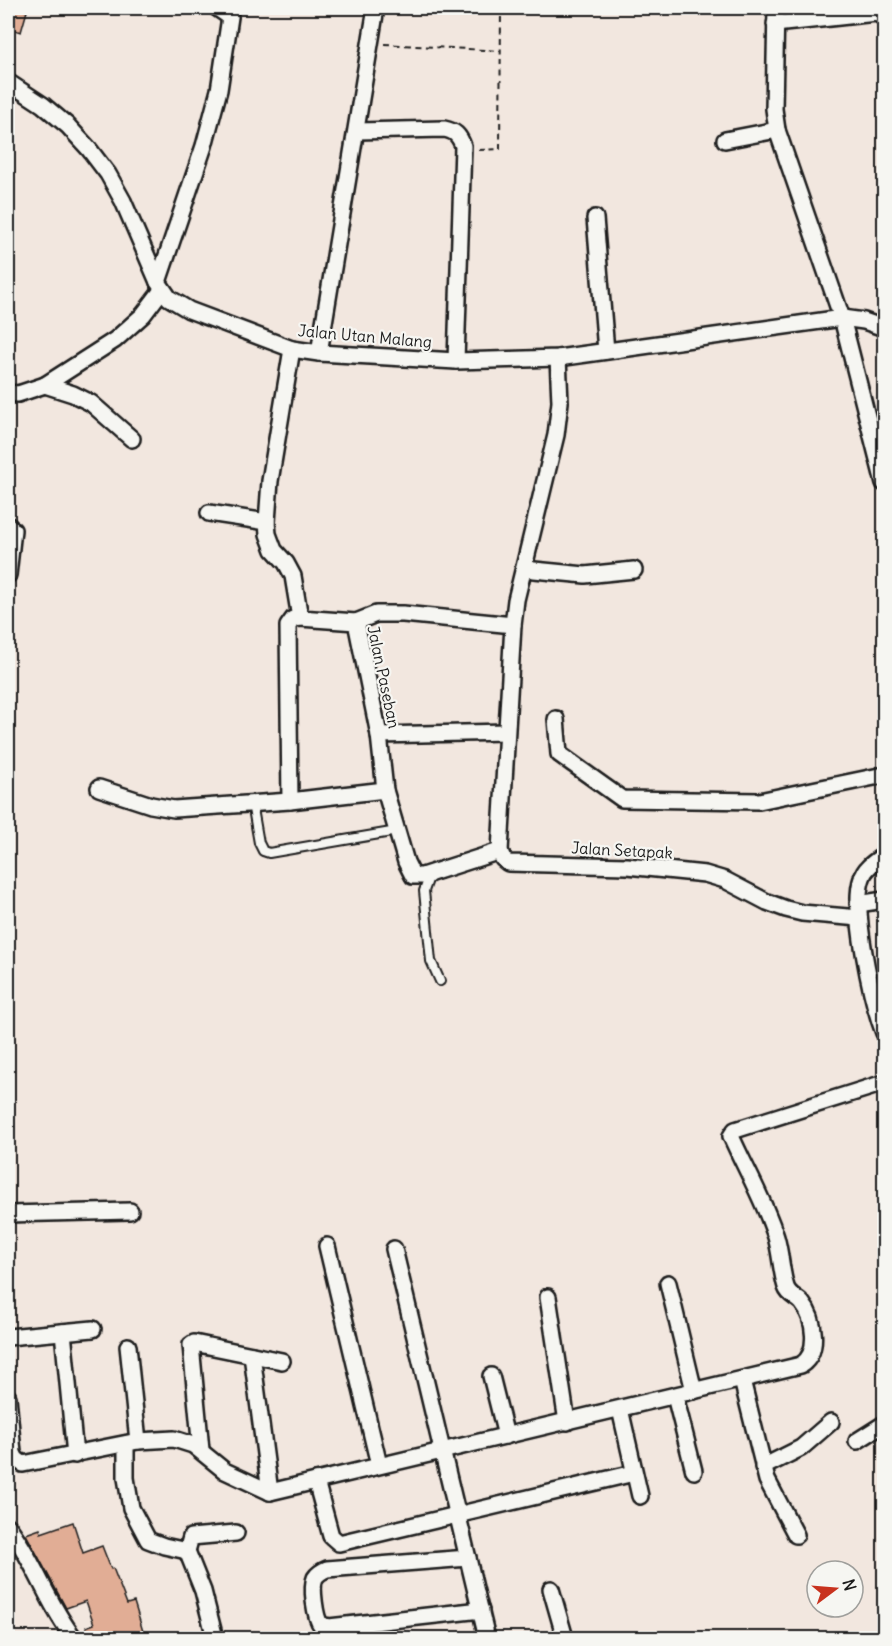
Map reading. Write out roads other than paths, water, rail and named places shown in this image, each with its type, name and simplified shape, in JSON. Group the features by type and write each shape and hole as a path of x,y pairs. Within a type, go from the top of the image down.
{"street":[{"path":"8,394 29,392 45,385 115,340 143,315 160,286 219,90 230,17 217,8"},
{"path":"319,353 376,8"},
{"path":"776,8 774,109 777,130 842,318 885,483"},
{"path":"775,24 876,13 885,17"},
{"name":"Jalan Utan Malang","path":"8,82 44,105 68,126 108,174 123,201 160,286 169,298 189,310 292,349 319,353 456,361 558,358 842,318 864,321 885,328"},
{"path":"357,131 444,129 454,131 460,137 463,150 456,361"},
{"path":"725,140 777,130"},
{"path":"596,218 606,351"},
{"path":"290,801 288,626 293,619 300,618 293,576 286,563 274,550 268,534 267,522 270,480 292,349"},
{"path":"500,851 513,625 516,600 556,435 560,402 558,358"},
{"path":"45,385 73,394 91,404 132,439"},
{"path":"209,513 267,522"},
{"path":"8,525 13,530 8,574"},
{"path":"524,569 585,575 634,570"},
{"path":"356,622 376,614 403,614 513,625"},
{"name":"Jalan Paseban","path":"300,618 356,622 379,735 385,789 406,862 413,876 438,871 500,851"},
{"path":"556,719 559,754 622,799 759,801 885,775"},
{"path":"379,735 506,732"},
{"path":"99,788 151,805 174,809 290,801 385,789"},
{"name":"Jalan Setapak","path":"500,851 503,859 508,862 627,866 705,874 725,880 767,902 802,913 858,911"},
{"path":"885,855 864,872 860,886 858,911 870,986 885,1033"},
{"path":"858,911 885,900"},
{"path":"8,1397 13,1453 19,1462 28,1464 132,1443 174,1439 184,1441 201,1450 225,1471 270,1492 801,1365 812,1355 813,1336 807,1311 788,1291 776,1237 731,1136 735,1130 885,1083"},
{"path":"8,1214 130,1211"},
{"path":"327,1246 379,1465"},
{"path":"394,1248 487,1638"},
{"path":"668,1283 694,1391"},
{"path":"548,1297 567,1422"},
{"path":"8,1337 93,1329"},
{"path":"63,1332 75,1455"},
{"path":"201,1450 191,1345 194,1343 282,1361"},
{"path":"128,1346 132,1443 126,1478 131,1508 148,1540 187,1551"},
{"path":"252,1355 270,1492"},
{"path":"491,1376 506,1436"},
{"path":"742,1380 763,1467 774,1495 796,1535"},
{"path":"675,1396 694,1471"},
{"path":"620,1409 640,1496"},
{"path":"763,1467 801,1448 831,1422"},
{"path":"857,1441 885,1424"},
{"path":"316,1481 331,1536 339,1543 634,1473"},
{"path":"8,1526 18,1539 58,1615 74,1638"},
{"path":"216,1638 203,1591 187,1551 191,1538 236,1533"},
{"path":"468,1558 327,1569 318,1574 314,1582 317,1617 321,1626 329,1627 480,1610"},
{"path":"551,1589 565,1638"}],"lane":[{"path":"252,803 259,843 263,851 269,853 397,831"},
{"path":"438,871 428,880 424,891 431,962 440,981"}]}
